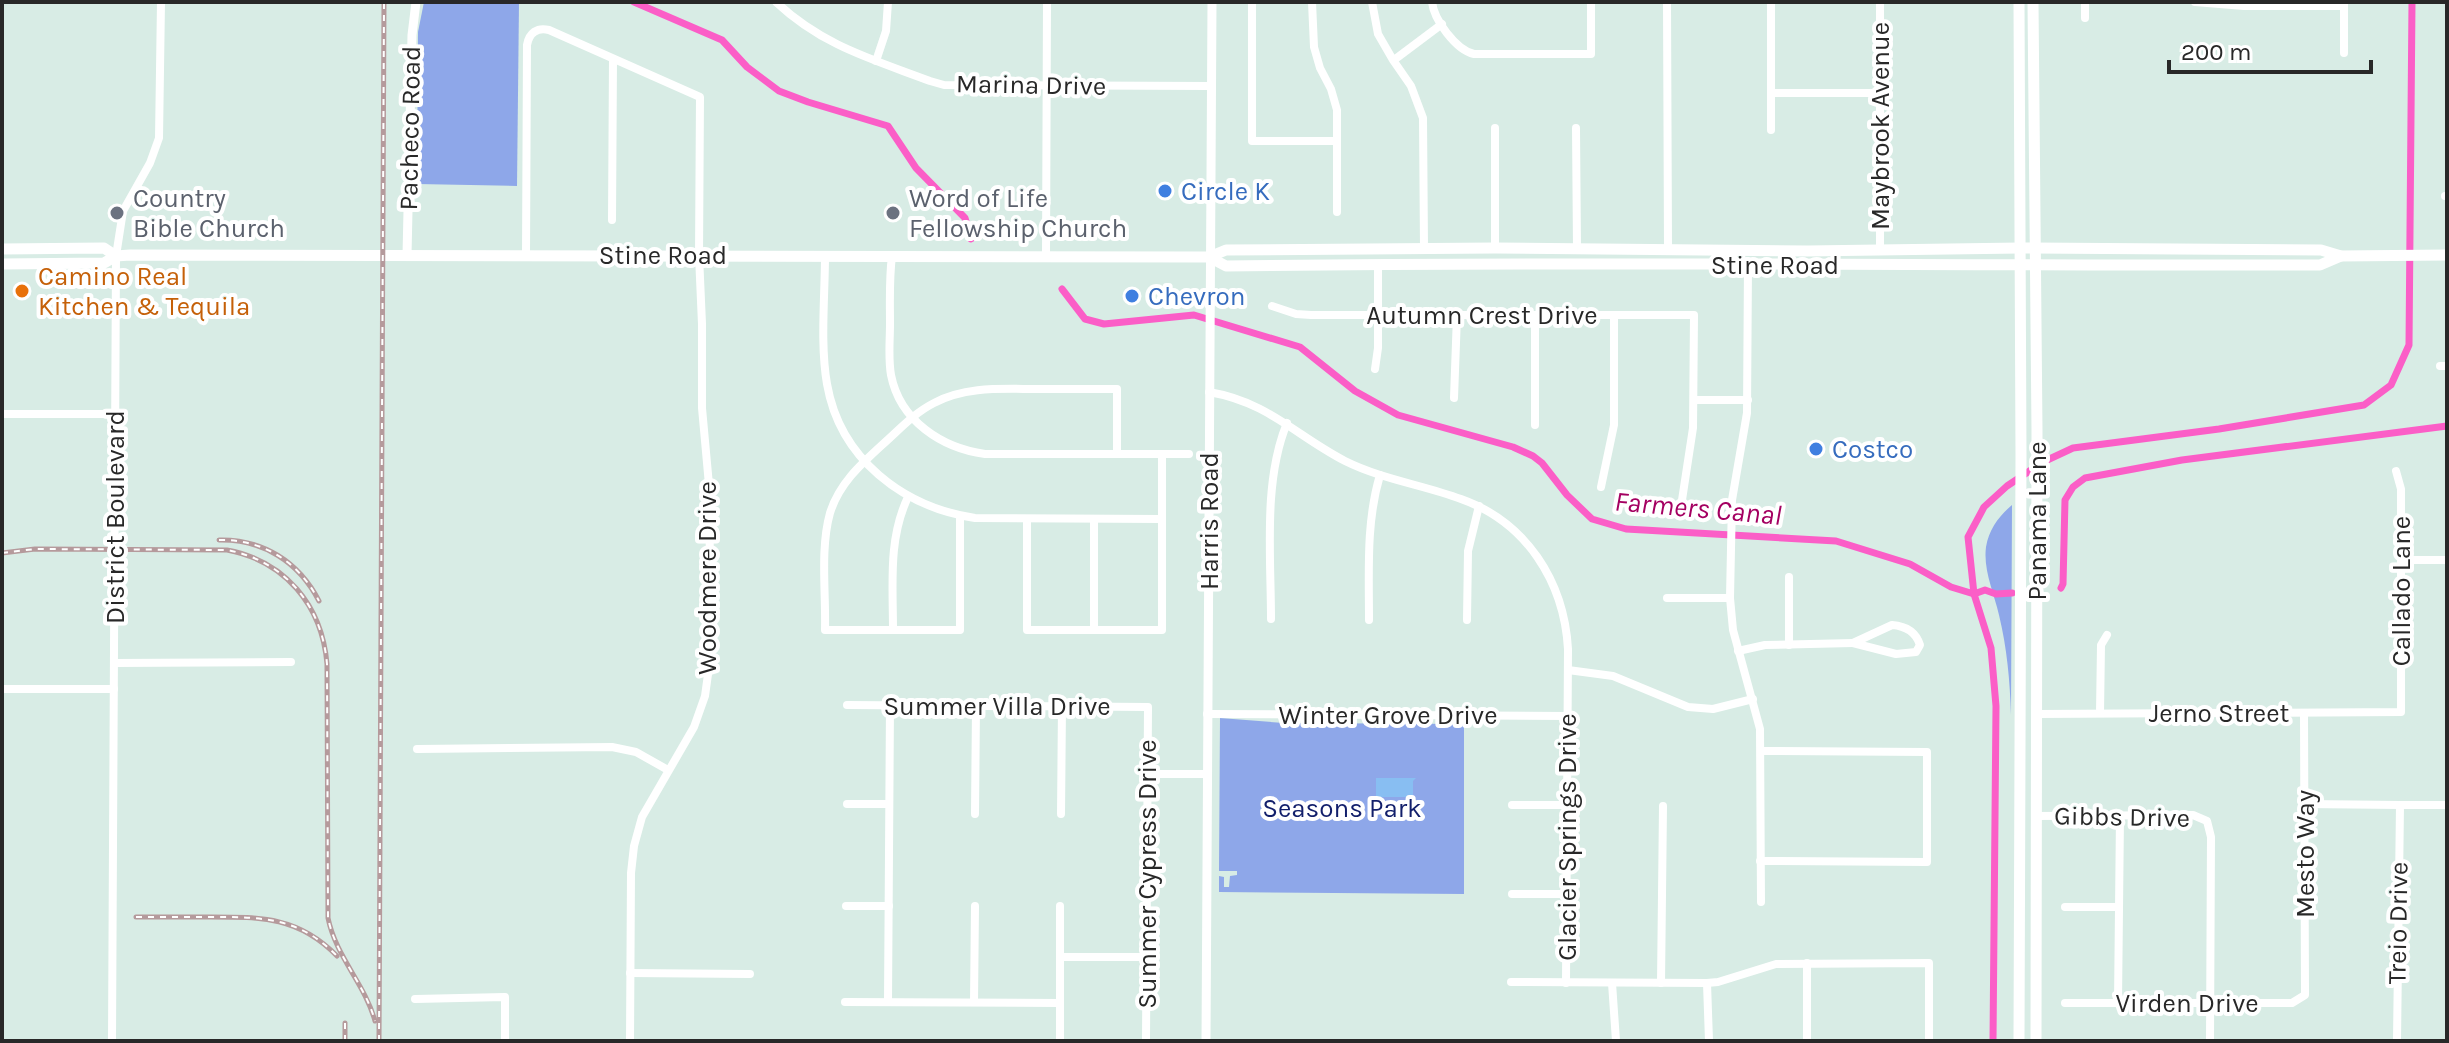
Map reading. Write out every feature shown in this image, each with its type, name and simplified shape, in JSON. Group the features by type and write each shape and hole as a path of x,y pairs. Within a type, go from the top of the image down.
{"main road":[{"name":"Panama Lane","path":"2019,2 2019,1041"},
{"name":"Panama Lane","path":"2033,2 2037,453 2036,1041"},
{"path":"2019,26 2026,69 2035,80"},
{"path":"2019,86 2027,98 2035,144"},
{"name":"Stine Road","path":"2,249 104,248 116,256"},
{"name":"Stine Road","path":"2,264 104,263 116,256 1209,257 1226,250 1495,248 2321,250 2341,256 2447,255"},
{"path":"1346,265 1413,256 1424,249"},
{"path":"1616,264 1654,257 1668,249"},
{"path":"1748,264 1755,257 1808,251"},
{"name":"Stine Road","path":"1209,257 1226,266 2036,266 2320,265 2341,256"},
{"path":"2021,683 2028,689 2037,714"},
{"path":"2020,760 2028,806 2036,816"}],"street":[{"name":"District Boulevard","path":"112,1041 116,256 123,211 150,163 159,138 161,2"},
{"name":"Pacheco Road","path":"407,255 412,35 416,2"},
{"name":"Marina Drive","path":"776,2 816,35 845,49 944,85 1211,86"},
{"path":"876,61 886,31 888,2"},
{"path":"1046,255 1047,2"},
{"name":"Harris Road","path":"1206,1041 1212,2"},
{"path":"1252,2 1252,141 1337,141"},
{"path":"1312,2 1314,47 1334,99 1337,212"},
{"path":"1372,2 1378,34 1416,96 1423,118 1424,249"},
{"path":"1432,2 1434,13 1442,24 1460,48 1470,53 1591,54 1591,2"},
{"path":"1667,2 1668,249"},
{"path":"1771,2 1771,130"},
{"name":"Maybrook Avenue","path":"1880,2 1880,249"},
{"path":"2085,2 2085,18"},
{"path":"2195,2 2344,4 2344,53"},
{"path":"1394,60 1442,24"},
{"path":"526,255 527,45 534,32 549,30 613,59 612,220"},
{"name":"Woodmere Drive","path":"613,59 700,97 702,408 710,496 709,667 701,709 694,727 644,813 634,846 630,1041"},
{"path":"1771,93 1881,93"},
{"path":"1495,128 1495,248"},
{"path":"1576,128 1577,248"},
{"path":"825,255 827,381 832,405 841,427 864,461 886,482 908,497 960,516 1162,519"},
{"path":"892,256 889,275 890,363 898,397 913,418 931,435 971,452 993,454 1189,454"},
{"path":"1748,264 1748,400 1732,500 1730,598 1733,630 1760,729 1761,902"},
{"path":"1375,369 1378,265"},
{"name":"Autumn Crest Drive","path":"1272,306 1311,315 1694,315 1694,400"},
{"path":"1454,398 1457,315"},
{"path":"1535,315 1535,425"},
{"path":"1601,487 1614,425 1614,315"},
{"path":"960,516 960,630 825,630 827,528 842,487 864,461 913,418 946,397 971,390 1117,389 1117,454"},
{"name":"Glacier Springs Drive","path":"1209,392 1256,405 1336,456 1380,475 1479,506 1518,533 1547,571 1565,618 1568,670 1566,983"},
{"path":"1682,500 1693,436 1694,400 1748,400"},
{"path":"2,414 116,414"},
{"path":"1271,619 1272,486 1277,451 1287,423"},
{"path":"1027,519 1027,630 1162,630 1162,454"},
{"name":"Callado Lane","path":"2396,471 2401,489 2401,712"},
{"path":"1369,620 1371,510 1380,475"},
{"path":"893,630 894,539 908,497"},
{"path":"1467,620 1468,551 1479,506"},
{"path":"1094,519 1094,630"},
{"path":"2402,560 2447,560"},
{"path":"1789,577 1789,645"},
{"path":"1667,598 1730,598"},
{"path":"1738,651 1765,645 1853,643 1896,654 1913,654 1920,645 1911,631 1892,625 1853,643"},
{"path":"2100,713 2101,645 2107,635"},
{"path":"114,663 291,662"},
{"path":"1568,670 1613,676 1688,707 1713,709 1753,699"},
{"path":"2,689 114,689"},
{"name":"Summer Villa Drive","path":"847,705 1148,707"},
{"path":"888,1002 890,705"},
{"path":"975,814 976,706"},
{"path":"1061,814 1062,706"},
{"name":"Summer Cypress Drive","path":"1146,1041 1148,707"},
{"name":"Jerno Street","path":"2037,714 2401,712"},
{"name":"Mesto Way","path":"2304,713 2305,995"},
{"name":"Winter Grove Drive","path":"1207,714 1568,716"},
{"path":"417,749 612,747 636,752 668,770"},
{"path":"1760,861 1927,862 1927,752 1761,751"},
{"path":"1147,774 1207,774"},
{"path":"847,804 889,804"},
{"path":"2304,804 2447,805"},
{"path":"1512,805 1567,805"},
{"name":"Treio Drive","path":"2397,1041 2400,805"},
{"path":"1661,983 1663,806"},
{"name":"Gibbs Drive","path":"2036,816 2193,815 2207,821 2211,837 2210,1002"},
{"path":"2118,1002 2120,816"},
{"path":"1512,894 1567,894"},
{"path":"846,906 889,906"},
{"path":"974,1002 975,906"},
{"path":"1060,906 1060,1041"},
{"path":"2065,907 2119,907"},
{"path":"1060,957 1146,957"},
{"path":"1807,963 1807,1041"},
{"path":"1511,982 1707,983 1776,964 1929,963 1929,1041"},
{"path":"630,973 750,974"},
{"path":"1612,983 1616,1041"},
{"path":"1707,983 1709,1041"},
{"name":"Virden Drive","path":"2065,1003 2292,1003 2305,995"},
{"path":"415,999 505,997 505,1041"},
{"path":"845,1002 1060,1003"},
{"path":"2210,1002 2210,1041"}],"green space":[{"path":"424,2 519,2 517,186 417,184 418,32"},
{"path":"2012,505 2011,715 2004,640 1985,556 1992,529"},
{"name":"Seasons Park","path":"1220,718 1284,723 1464,724 1464,894 1219,892 1219,876 1224,877 1224,887 1229,887 1230,876 1237,875 1237,871 1219,871"}],"shaded area":[{"path":"1376,778 1416,778 1413,781 1413,797 1376,797"}],"waterway":[{"name":"Farmers Canal","path":"634,2 722,40 747,67 779,91 888,126 916,168 965,218 971,239"},
{"path":"1993,1041 1996,706 1991,648 1974,594 1968,537 1984,507 2007,486 2043,462 2073,448 2219,429 2364,405 2391,385 2409,345 2412,2"},
{"name":"Farmers Canal","path":"1062,289 1085,319 1104,324 1194,315 1300,347 1355,391 1398,415 1513,447 1533,456 1592,519 1626,529 1836,541 1910,564 1951,587 1974,594 1985,590 1996,594 2012,593"},
{"name":"Farmers Canal","path":"2061,588 2065,500 2073,487 2085,478 2182,460 2447,426"}],"railway":[{"path":"379,1041 384,2"},
{"path":"219,540 250,544 278,556 301,575 319,601"},
{"path":"2,553 35,549 227,550 266,564 297,589 317,623 327,664 328,918 337,945 365,995 375,1021"},
{"path":"136,917 247,918 279,922 308,933 337,956"},
{"path":"345,1023 345,1041"}],"place":[{"name":"Circle K","path":"1165,191"},
{"name":"Country Bible Church","path":"117,213"},
{"name":"Word of Life Fellowship Church","path":"893,213"},
{"name":"Camino Real Kitchen & Tequila","path":"22,291"},
{"name":"Chevron","path":"1132,296"},
{"name":"Costco","path":"1816,449"}]}
